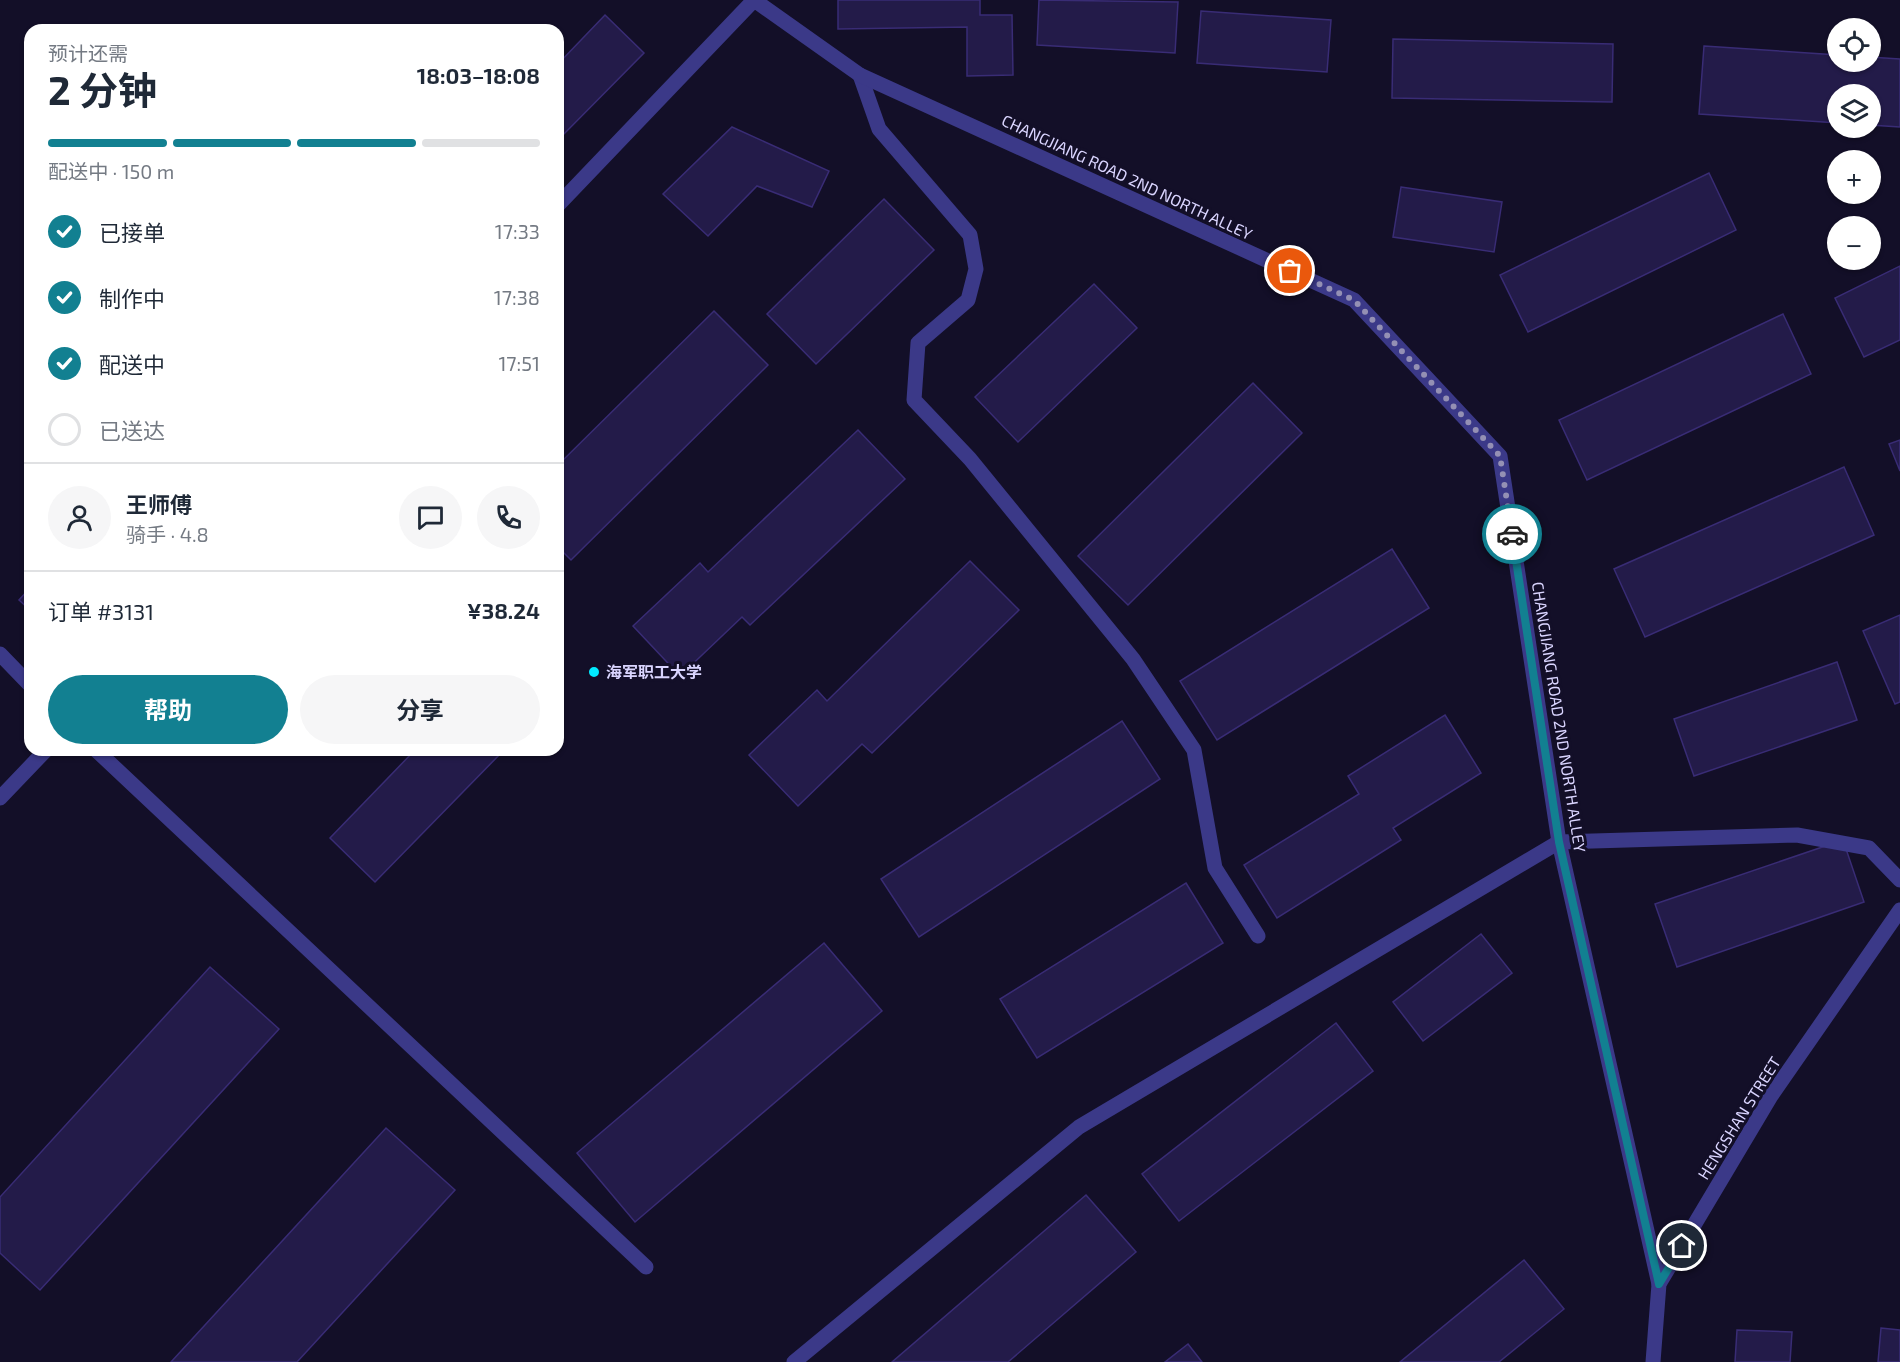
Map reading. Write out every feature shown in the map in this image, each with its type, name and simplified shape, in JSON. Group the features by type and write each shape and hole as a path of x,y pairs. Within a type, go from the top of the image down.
{"street":[{"name":"CHANGJIANG ROAD 2ND NORTH ALLEY","path":"754,0 860,75 1354,300 1500,456 1559,842 1659,1284"},
{"path":"564,199 754,0"},
{"path":"860,75 879,129 970,235 976,269 968,300 918,343 914,400 970,459 1133,659 1194,750 1215,868 1258,936"},
{"path":"0,654 24,679"},
{"path":"0,798 40,756"},
{"path":"102,756 646,1267"},
{"path":"794,1362 1079,1127 1559,842 1797,835 1869,848 1900,880"},
{"name":"HENGSHAN STREET","path":"1653,1362 1659,1284 1771,1096 1900,910"}],"building":[{"path":"838,0 980,0 980,15 1012,15 1013,75 967,76 967,27 838,29"},
{"path":"1039,0 1178,2 1175,53 1037,45"},
{"path":"1201,11 1331,20 1327,72 1197,63"},
{"path":"605,15 644,53 564,134 564,58"},
{"path":"1393,39 1613,44 1612,102 1392,98"},
{"path":"1704,46 1827,54 1827,72 1881,72 1881,58 1900,59 1900,127 1881,126 1881,84 1827,84 1827,122 1699,114"},
{"path":"732,127 829,171 812,207 757,186 708,236 663,194"},
{"path":"1709,173 1736,230 1528,332 1500,275"},
{"path":"1401,187 1502,202 1494,252 1393,237"},
{"path":"884,199 934,250 816,364 767,314"},
{"path":"1900,266 1900,340 1864,357 1835,298"},
{"path":"1094,284 1137,328 1018,442 975,397"},
{"path":"714,311 768,365 571,560 564,553 564,459"},
{"path":"1783,314 1811,374 1587,480 1559,420"},
{"path":"1253,383 1302,433 1128,605 1078,556"},
{"path":"858,430 905,479 750,625 742,617 680,676 633,626 700,563 708,572"},
{"path":"1900,440 1900,471 1889,444"},
{"path":"1844,467 1874,535 1645,637 1614,569"},
{"path":"1392,549 1429,608 1217,740 1180,681"},
{"path":"970,561 1019,610 872,753 862,744 798,806 749,755 817,690 827,701"},
{"path":"24,595 24,605 19,600"},
{"path":"1900,615 1900,702 1895,704 1863,631"},
{"path":"1837,662 1857,720 1694,776 1674,719"},
{"path":"1445,715 1481,773 1393,828 1401,840 1277,918 1244,865 1359,794 1348,776"},
{"path":"1122,721 1160,779 919,937 881,879"},
{"path":"409,756 498,756 375,882 330,838"},
{"path":"1843,840 1864,902 1677,967 1655,904"},
{"path":"1186,883 1223,943 1037,1058 1000,999"},
{"path":"1481,934 1512,973 1423,1041 1393,1002"},
{"path":"824,943 882,1011 635,1222 577,1153"},
{"path":"210,967 279,1029 40,1290 0,1253 0,1197"},
{"path":"1336,1023 1373,1071 1179,1221 1142,1174"},
{"path":"386,1128 455,1190 297,1362 171,1362"},
{"path":"1086,1195 1136,1252 1008,1362 892,1362"},
{"path":"1524,1260 1564,1309 1499,1362 1400,1362"},
{"path":"1881,1328 1900,1330 1900,1362 1878,1362"},
{"path":"1737,1330 1792,1332 1790,1362 1735,1362"},
{"path":"1188,1344 1202,1362 1165,1362"}],"way so far":[{"path":"1290,271 1354,300 1500,456 1512,534"}],"place":[{"name":"海军职工大学","path":"594,672"}],"route":[{"path":"1512,534 1559,842 1659,1284 1682,1246"}]}
